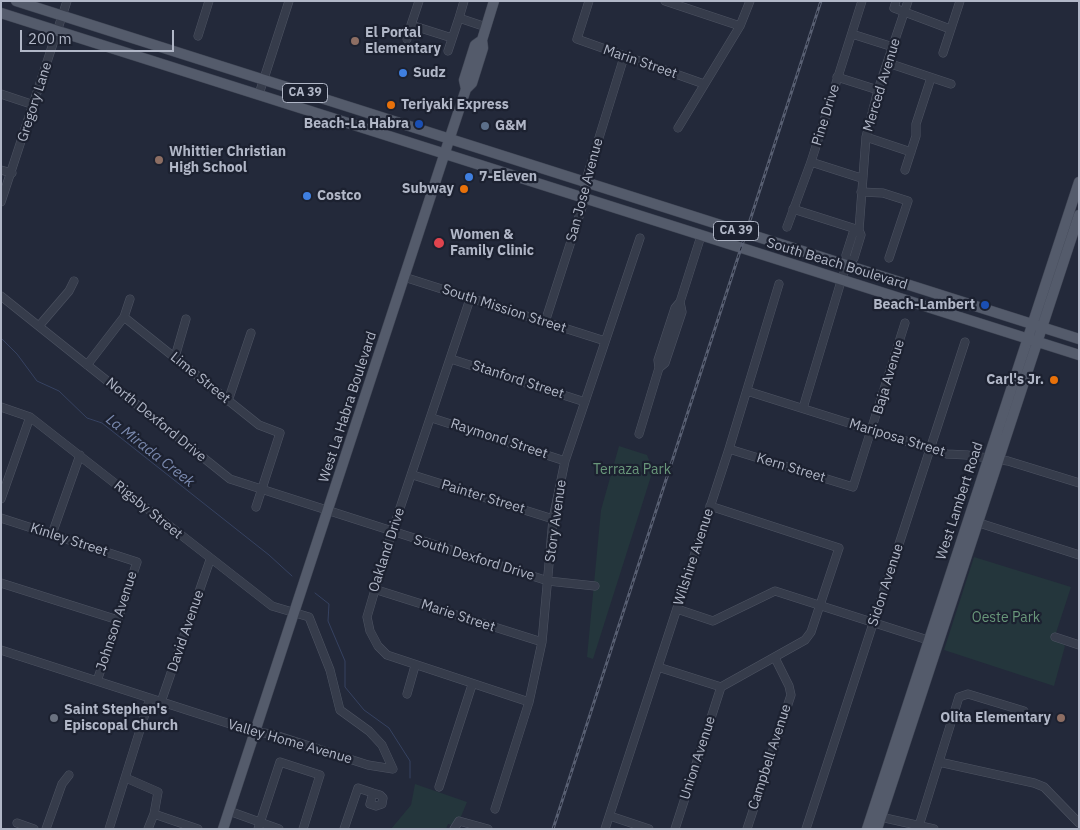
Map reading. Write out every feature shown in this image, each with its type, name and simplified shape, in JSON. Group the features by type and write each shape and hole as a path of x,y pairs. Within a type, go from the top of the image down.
{"main road":[{"name":"CA 39","path":"16,1 449,139"},
{"name":"West La Habra Boulevard","path":"223,829 466,89 464,80 475,45 482,40 494,1"},
{"name":"CA 39","path":"1,13 445,153"},
{"name":"South Beach Boulevard","path":"449,139 1079,339"},
{"name":"South Beach Boulevard","path":"445,153 1079,355"},
{"name":"West Lambert Road","path":"1037,326 1079,182"},
{"name":"West Lambert Road","path":"867,829 876,816 1032,340 1079,215"},
{"name":"West Lambert Road","path":"876,816 876,829"}],"street":[{"name":"Gregory Lane","path":"1,202 67,1"},
{"path":"198,36 209,1"},
{"path":"258,94 289,1"},
{"path":"407,39 419,1"},
{"path":"448,51 464,1"},
{"name":"Marin Street","path":"589,1 576,39 704,84"},
{"path":"665,1 740,26"},
{"path":"678,128 740,26 750,1"},
{"name":"Pine Drive","path":"787,227 811,162 862,1"},
{"path":"896,1 894,8 950,29"},
{"name":"Merced Avenue","path":"803,408 847,265 846,255 853,232 859,230 861,178 866,137 878,90 908,1"},
{"path":"943,52 960,1"},
{"path":"459,18 486,27"},
{"path":"412,25 452,38"},
{"path":"852,34 893,47"},
{"name":"San Jose Avenue","path":"545,322 585,198 585,182 624,57"},
{"path":"888,63 952,84"},
{"path":"838,77 878,90"},
{"path":"905,170 916,136 916,124 931,78"},
{"path":"1,94 34,105"},
{"path":"866,137 911,152"},
{"path":"811,162 861,178"},
{"path":"1,170 12,173"},
{"path":"861,192 883,193 908,201 889,258"},
{"path":"793,209 859,230"},
{"path":"639,434 660,368 658,360 675,308 680,302 701,236"},
{"name":"Story Avenue","path":"495,809 529,702 542,642 553,519 565,461 640,238"},
{"name":"South Mission Street","path":"404,277 470,300 605,341"},
{"path":"39,326 69,291 74,281"},
{"name":"Wilshire Avenue","path":"605,829 729,449 779,284"},
{"name":"North Dexford Drive","path":"2,298 230,479 327,512"},
{"path":"87,364 124,317 130,299"},
{"name":"Oakland Drive","path":"470,300 413,475 392,532 367,617 370,631 378,646 388,655 415,666 529,702"},
{"name":"Lime Street","path":"124,317 259,425 280,433 262,490"},
{"path":"175,357 186,319"},
{"name":"Baja Avenue","path":"853,488 905,323"},
{"path":"228,401 251,333"},
{"name":"Sidon Avenue","path":"806,829 965,342"},
{"name":"Stanford Street","path":"451,359 585,402"},
{"name":"Mariposa Street","path":"746,391 930,450 1008,461 1079,483"},
{"name":"Rigsby Street","path":"1,407 30,417 210,560 272,606 294,614"},
{"path":"1,499 30,417"},
{"name":"Raymond Street","path":"432,418 565,461"},
{"name":"Kern Street","path":"729,449 853,488"},
{"path":"52,534 80,455"},
{"name":"Painter Street","path":"413,475 553,519"},
{"path":"256,507 262,490"},
{"path":"658,667 721,687 806,640 811,632 839,548 710,506"},
{"name":"South Dexford Drive","path":"327,512 548,581 595,586"},
{"name":"Kinley Street","path":"1,518 137,562"},
{"path":"973,521 1079,555"},
{"name":"David Avenue","path":"161,702 210,560"},
{"name":"Johnson Avenue","path":"98,681 137,562"},
{"path":"1,583 118,620"},
{"name":"Marie Street","path":"374,589 542,642"},
{"path":"677,609 713,620 775,591 933,642"},
{"name":"Valley Home Avenue","path":"1,650 255,732 272,734 368,765 394,769 382,745 369,731 340,710 330,670 310,617 294,614"},
{"path":"1055,636 1079,644"},
{"name":"Campbell Avenue","path":"747,829 790,695 789,686 775,658"},
{"path":"407,694 415,666"},
{"path":"439,787 472,684"},
{"name":"Union Avenue","path":"675,829 721,687"},
{"path":"918,827 959,697 963,694 968,694 1024,711"},
{"path":"108,829 126,778 150,698"},
{"path":"259,825 280,762 320,775 303,829"},
{"path":"938,762 1034,783 1044,787 1079,823"},
{"path":"46,829 62,784 68,775"},
{"path":"126,778 158,792 154,814 148,829"},
{"path":"344,829 358,788 373,793"},
{"path":"229,811 259,825 279,829"},
{"path":"154,814 198,829"},
{"path":"610,816 648,829"},
{"path":"876,816 918,827 934,829"},
{"path":"454,829 459,821 487,828"},
{"path":"17,823 34,829"}],"green space":[{"name":"Terraza Park","path":"619,446 647,455 653,470 593,659 587,657 601,510"},
{"name":"Oeste Park","path":"974,557 1071,587 1055,636 1065,646 1054,686 944,650"},
{"path":"415,784 467,802 460,819 452,825 448,824 446,829 391,829 411,805"}],"waterway":[{"name":"La Mirada Creek","path":"1,338 17,354 37,381 59,391 87,418 102,423 269,555 292,576"},
{"name":"La Mirada Creek","path":"315,593 329,604 328,621 345,661 345,687 364,710 389,728 410,761 410,778"}],"railway":[{"path":"553,829 821,1"}],"place":[{"name":"El Portal Elementary","path":"355,41"},
{"name":"Sudz","path":"403,73"},
{"name":"Teriyaki Express","path":"391,105"},
{"name":"Beach-La Habra","path":"419,124"},
{"name":"G&M","path":"485,126"},
{"name":"Whittier Christian High School","path":"159,160"},
{"name":"7-Eleven","path":"469,177"},
{"name":"Subway","path":"464,189"},
{"name":"Costco","path":"307,196"},
{"name":"Women & Family Clinic","path":"439,243"},
{"name":"Beach-Lambert","path":"985,305"},
{"name":"Carl's Jr.","path":"1054,380"},
{"name":"Saint Stephen's Episcopal Church","path":"54,718"},
{"name":"Olita Elementary","path":"1061,718"}]}
